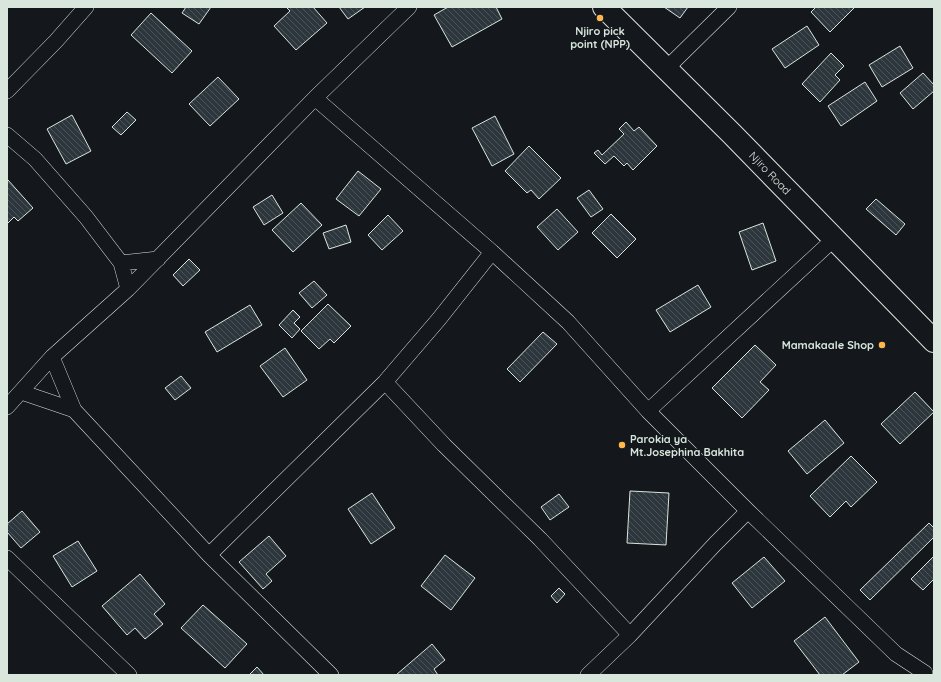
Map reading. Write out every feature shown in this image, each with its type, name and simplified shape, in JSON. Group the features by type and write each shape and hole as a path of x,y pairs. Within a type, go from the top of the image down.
{"street":[{"path":"7,91 56,41 86,7"},
{"path":"7,407 52,357 128,289 315,98 409,7"},
{"name":"Njiro Road","path":"604,7 934,341"},
{"path":"666,69 729,7"},
{"path":"315,98 492,252 568,322 648,410 748,511 896,654 927,671"},
{"path":"7,135 35,159 86,217 121,262 128,289"},
{"path":"648,410 834,239"},
{"path":"209,555 385,382 439,319 492,252"},
{"path":"121,262 158,259"},
{"path":"52,357 74,410 209,555 331,675"},
{"path":"385,382 444,445 540,539 630,635"},
{"path":"21,392 74,410"},
{"path":"588,675 630,635 748,511"},
{"path":"7,558 129,675"}],"building":[{"path":"186,7 211,7 199,24 182,13"},
{"path":"286,7 313,7 327,23 296,50 274,26 290,11"},
{"path":"339,7 365,7 348,19"},
{"path":"448,7 496,7 502,19 452,47 434,15"},
{"path":"664,7 688,7 680,18"},
{"path":"816,7 855,7 830,32 811,12"},
{"path":"151,13 192,51 172,73 131,35"},
{"path":"807,26 819,45 785,68 772,49"},
{"path":"900,46 913,68 882,87 869,65"},
{"path":"831,53 844,66 835,75 840,80 820,102 802,84"},
{"path":"923,73 934,85 934,91 913,109 900,93"},
{"path":"218,77 239,99 210,126 189,104"},
{"path":"865,82 877,101 841,126 828,106"},
{"path":"127,112 136,120 121,135 112,127"},
{"path":"72,115 91,151 66,164 47,129"},
{"path":"495,116 514,154 492,166 472,128"},
{"path":"626,122 634,131 639,127 657,146 633,170 627,163 624,166 614,156 605,164 594,153 598,150 602,155 624,134 619,129"},
{"path":"529,146 561,178 539,199 531,190 527,193 505,171"},
{"path":"358,171 381,189 359,216 336,199"},
{"path":"8,180 33,208 18,221 14,217 7,224 7,181"},
{"path":"589,190 603,209 591,217 577,198"},
{"path":"272,195 283,213 264,225 253,207"},
{"path":"876,199 905,224 896,235 866,209"},
{"path":"301,203 322,225 293,252 272,230"},
{"path":"557,209 578,232 558,250 537,227"},
{"path":"611,214 636,239 617,258 592,233"},
{"path":"388,215 403,231 382,250 368,235"},
{"path":"763,223 776,261 752,270 739,232"},
{"path":"346,225 351,242 329,249 323,233"},
{"path":"189,259 200,270 183,286 173,275"},
{"path":"314,281 327,295 312,308 299,293"},
{"path":"698,285 711,307 670,332 656,310"},
{"path":"328,304 351,326 334,343 330,339 319,349 301,331"},
{"path":"250,305 262,325 217,352 205,332"},
{"path":"293,310 300,317 294,323 300,329 292,338 279,325"},
{"path":"543,332 557,344 520,382 507,369"},
{"path":"755,345 776,365 760,382 769,390 742,418 712,388"},
{"path":"285,348 307,380 283,397 260,366"},
{"path":"181,376 191,388 175,400 165,388"},
{"path":"915,392 934,412 900,444 881,424"},
{"path":"825,420 844,443 807,474 788,451"},
{"path":"851,456 877,482 851,507 846,501 830,517 810,496"},
{"path":"630,491 669,493 666,545 627,543"},
{"path":"372,493 395,528 371,544 348,509"},
{"path":"559,494 569,507 550,520 541,507"},
{"path":"22,511 40,532 21,548 7,532 7,524"},
{"path":"929,523 934,528 934,537 870,600 860,590"},
{"path":"269,536 286,556 266,574 272,581 263,589 239,562"},
{"path":"78,541 97,571 72,587 53,556"},
{"path":"445,555 475,578 451,610 421,586"},
{"path":"934,556 934,579 923,590 911,579"},
{"path":"764,557 785,581 752,608 732,583"},
{"path":"140,574 165,604 154,614 163,624 145,639 135,628 127,635 102,606"},
{"path":"559,588 565,594 557,603 551,596"},
{"path":"203,605 247,644 225,668 181,628"},
{"path":"825,617 859,662 842,675 820,675 794,641"},
{"path":"432,644 445,660 434,669 438,675 396,675"},
{"path":"257,667 264,675 249,675"}],"place":[{"name":"Njiro pick point (NPP)","path":"600,18"},
{"name":"Mamakaale Shop","path":"882,345"},
{"name":"Parokia ya Mt.Josephina Bakhita","path":"622,445"}]}
